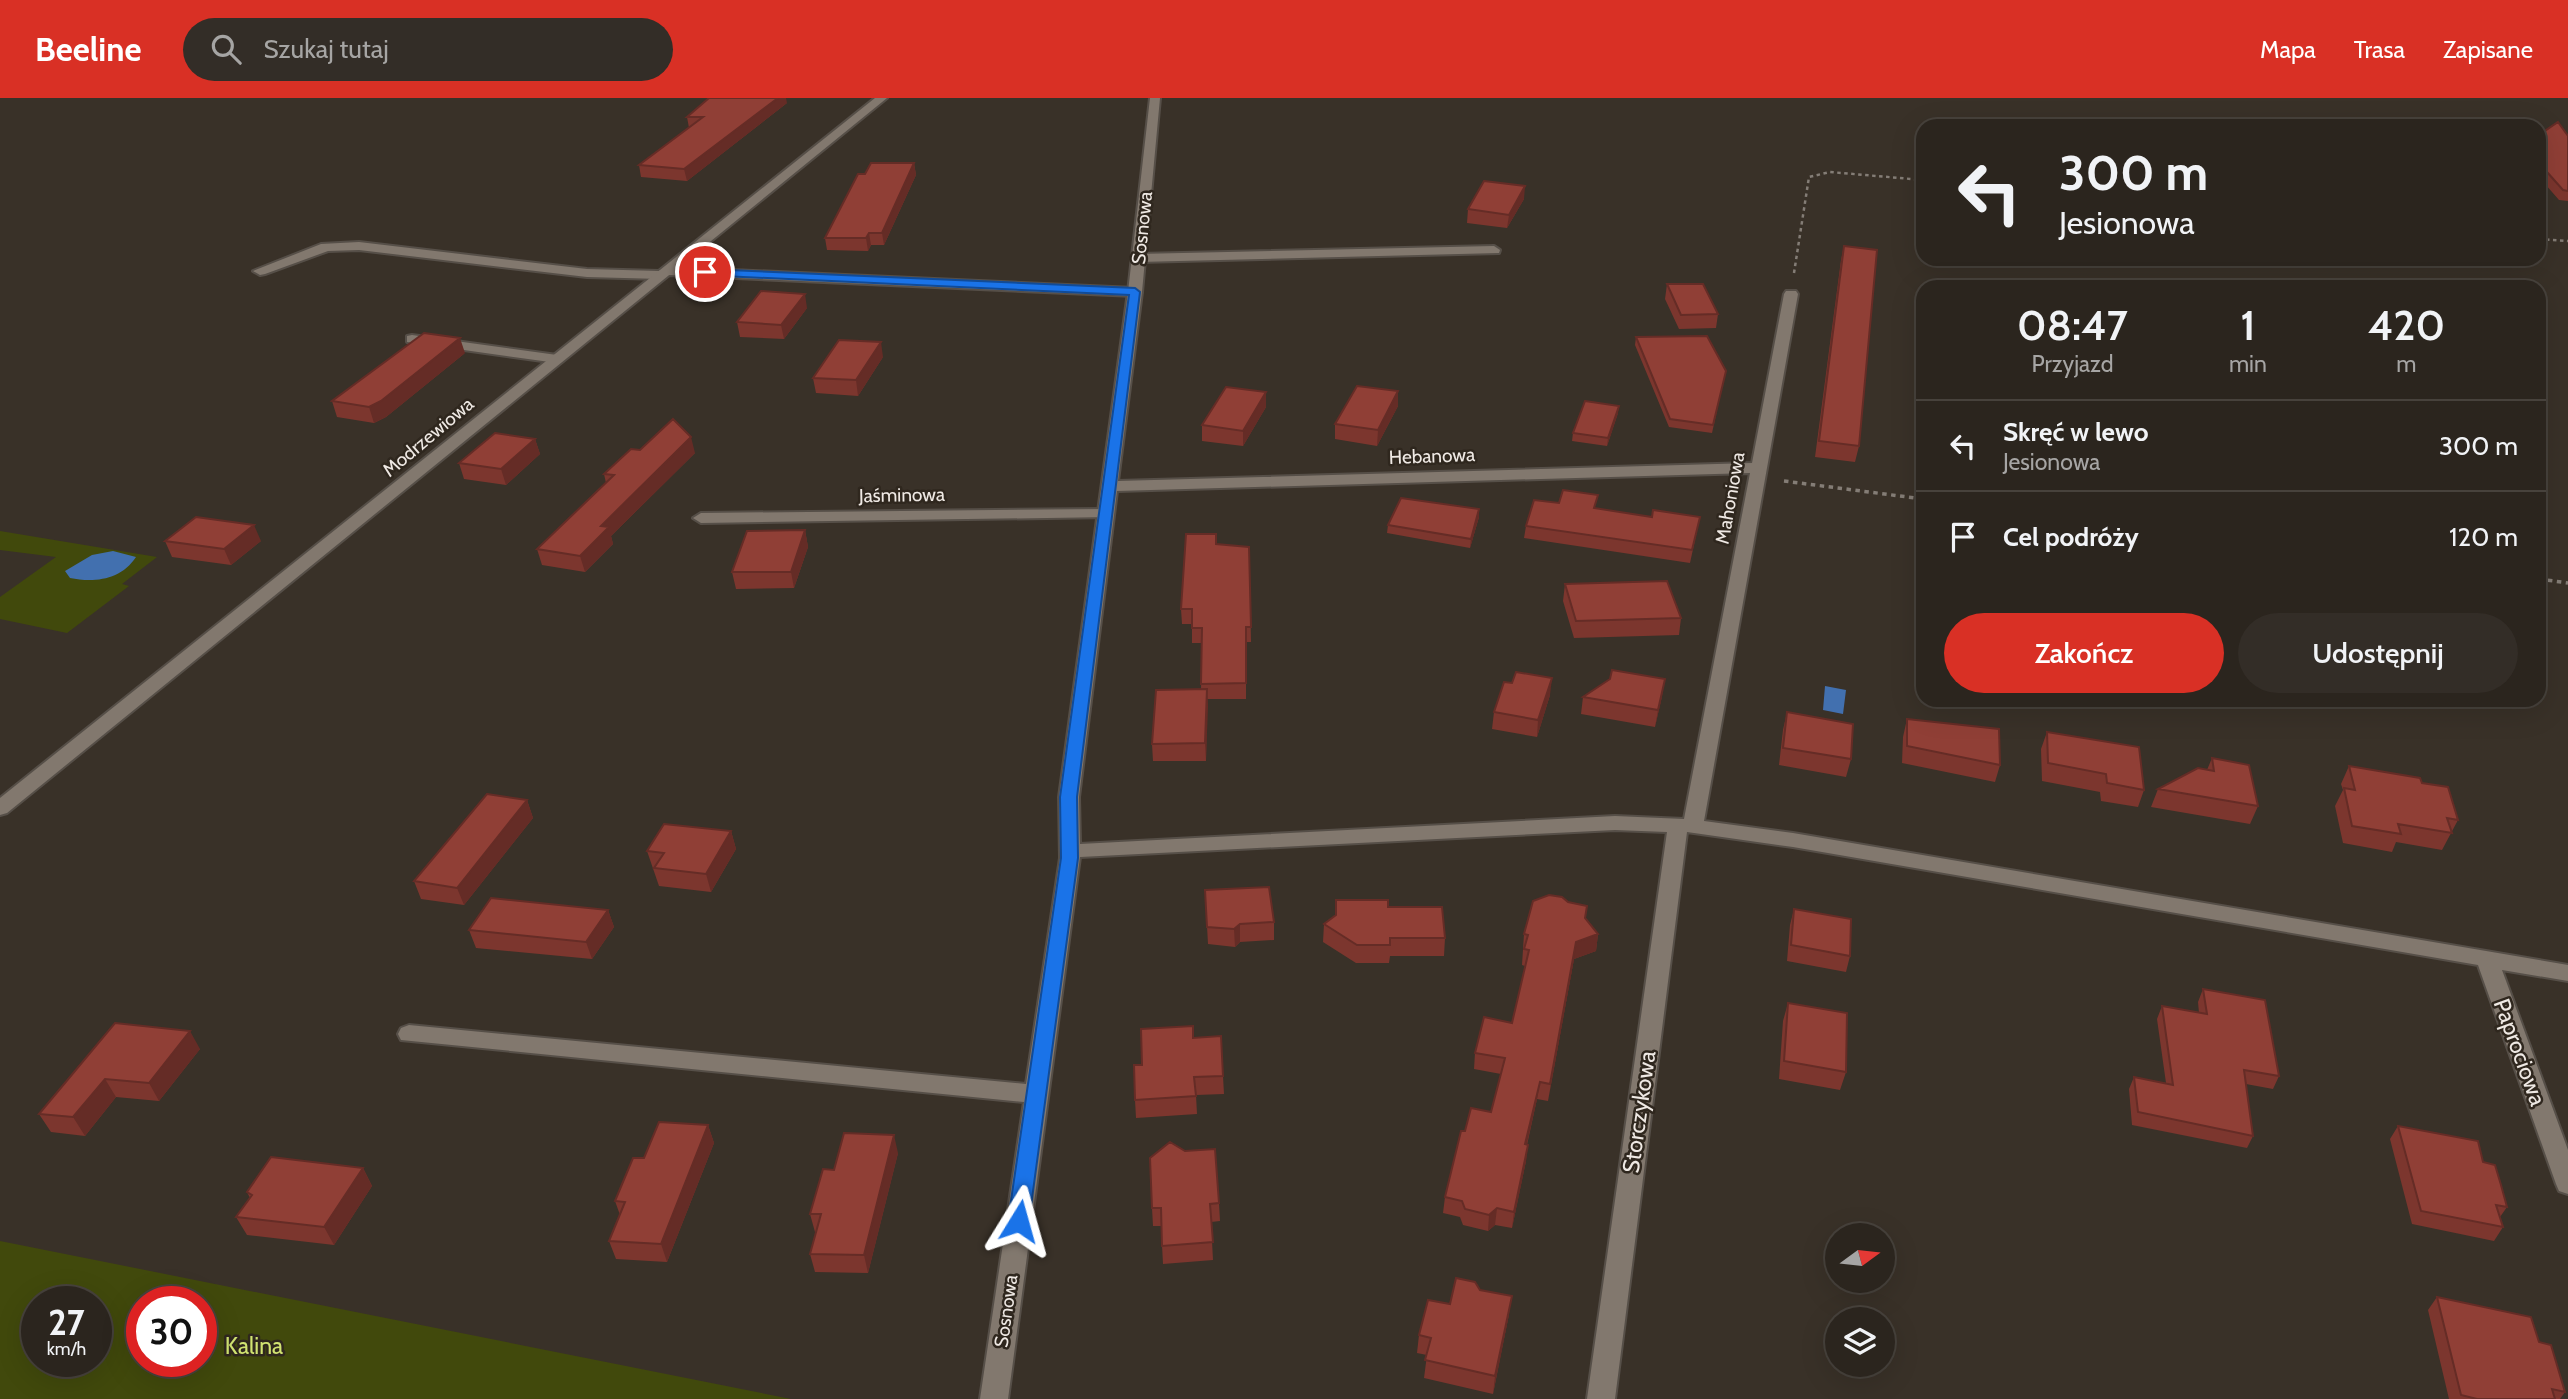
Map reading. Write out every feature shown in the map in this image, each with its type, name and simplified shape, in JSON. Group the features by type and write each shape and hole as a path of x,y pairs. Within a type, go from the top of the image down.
{"street":[{"name":"Modrzewiowa","path":"0,808 882,98"},
{"name":"Sosnowa","path":"994,1399 1070,850 1069,797 1135,292 1155,98"},
{"path":"260,271 326,247 359,246 587,273 664,273 1135,292"},
{"path":"1138,258 1494,250"},
{"name":"Mahoniowa","path":"1685,826 1791,294"},
{"path":"412,339 557,359"},
{"name":"Hebanowa","path":"1108,486 1756,472"},
{"name":"Jaśminowa","path":"701,518 1104,514"},
{"path":"1070,850 1602,823 1685,826 1912,859 2568,973"},
{"name":"Storczykowa","path":"1601,1399 1685,826"},
{"name":"Paprociowa","path":"2487,959 2568,1184"},
{"path":"409,1034 1037,1094"}],"path":[{"path":"1791,294 1809,177 1830,172 1916,179"},
{"path":"2546,239 2568,241"},
{"path":"1756,472 1916,498"},
{"path":"2546,580 2568,583"}],"green space":[{"path":"0,531 157,557 122,584 129,586 67,633 0,619 0,597 56,557 0,550"},
{"name":"Kalina","path":"0,1241 791,1399 0,1399"}],"water":[{"path":"113,551 136,557 123,571 97,580 70,578 65,571 92,555"},
{"path":"1825,686 1846,690 1843,714 1823,710"}],"building":[{"path":"709,98 778,98 684,169 639,165 703,117 687,117"},
{"path":"2558,122 2568,136 2568,191 2563,190 2546,171 2546,130"},
{"path":"871,163 914,163 882,233 869,233 866,238 825,238 858,174 865,174"},
{"path":"1484,181 1525,186 1509,215 1468,209"},
{"path":"1844,246 1877,250 1859,446 1819,441"},
{"path":"1667,284 1703,284 1718,314 1681,315"},
{"path":"761,291 805,294 781,325 737,322"},
{"path":"424,333 460,338 381,401 369,407 332,401"},
{"path":"1707,336 1726,371 1713,425 1670,419 1636,337"},
{"path":"839,340 881,342 856,380 813,378"},
{"path":"1357,386 1398,391 1378,430 1335,424"},
{"path":"1226,387 1266,392 1243,431 1202,425"},
{"path":"1585,401 1619,406 1608,438 1573,433"},
{"path":"673,419 691,437 601,526 609,527 580,556 537,549 614,475 604,474 631,449 640,450"},
{"path":"495,433 535,439 501,469 459,463"},
{"path":"1563,490 1598,495 1594,508 1652,517 1653,510 1700,517 1692,550 1526,526 1534,500 1559,503"},
{"path":"1401,498 1479,509 1471,539 1388,525"},
{"path":"196,517 254,525 224,549 165,541"},
{"path":"805,530 791,572 732,572 747,531"},
{"path":"1186,534 1216,534 1216,544 1249,547 1251,627 1246,627 1246,683 1201,684 1202,628 1192,628 1192,609 1181,609"},
{"path":"1667,581 1681,618 1576,621 1565,584"},
{"path":"1612,670 1665,679 1658,710 1583,697 1610,679"},
{"path":"1516,672 1552,678 1538,720 1494,712 1504,682 1512,683"},
{"path":"1207,689 1205,743 1152,744 1156,690"},
{"path":"1787,712 1853,724 1851,759 1783,748"},
{"path":"1907,719 1999,729 2000,765 1907,746"},
{"path":"2047,732 2139,747 2144,790 2107,783 2106,774 2048,763"},
{"path":"2212,758 2249,765 2258,806 2158,789 2198,768 2214,771"},
{"path":"2349,766 2420,778 2422,783 2448,787 2458,820 2447,818 2452,833 2398,824 2401,834 2352,826 2344,788 2355,790"},
{"path":"487,794 527,800 457,888 414,881"},
{"path":"664,824 731,831 706,874 654,868 664,853 647,851"},
{"path":"1269,887 1274,922 1240,924 1234,929 1207,927 1205,890"},
{"path":"1549,895 1587,906 1585,918 1598,934 1576,942 1550,1084 1540,1082 1525,1144 1528,1145 1514,1212 1497,1208 1489,1215 1465,1209 1462,1201 1445,1197 1461,1131 1465,1131 1471,1108 1491,1112 1505,1058 1475,1053 1484,1017 1512,1023 1529,950 1524,949 1528,935 1524,934 1533,901"},
{"path":"491,898 608,910 586,942 469,930"},
{"path":"1336,900 1388,900 1388,907 1442,907 1445,938 1390,938 1390,945 1357,945 1324,924 1336,915"},
{"path":"1794,909 1851,919 1850,956 1791,945"},
{"path":"2203,989 2265,1000 2279,1076 2244,1070 2253,1136 2138,1112 2134,1077 2173,1085 2162,1006 2207,1014"},
{"path":"1788,1003 1847,1013 1846,1072 1784,1061"},
{"path":"115,1023 190,1031 149,1083 105,1079 73,1117 39,1114"},
{"path":"1193,1026 1193,1038 1221,1036 1223,1076 1194,1077 1196,1096 1135,1100 1134,1065 1142,1065 1141,1029"},
{"path":"659,1122 708,1125 661,1244 609,1241 625,1202 615,1201 633,1158 644,1158"},
{"path":"2398,1126 2478,1141 2483,1162 2495,1165 2501,1185 2507,1207 2496,1205 2503,1227 2421,1211"},
{"path":"844,1133 894,1135 864,1255 810,1254 821,1214 810,1214 823,1169 834,1170"},
{"path":"1170,1142 1185,1151 1215,1149 1219,1203 1210,1204 1213,1242 1162,1246 1161,1208 1152,1208 1150,1158"},
{"path":"271,1157 363,1168 324,1227 236,1217 252,1195 247,1192"},
{"path":"1456,1278 1475,1282 1480,1290 1512,1296 1495,1376 1425,1360 1431,1338 1419,1335 1428,1300 1450,1304"},
{"path":"2437,1297 2531,1317 2539,1342 2551,1345 2565,1392 2552,1389 2555,1399 2477,1399 2461,1395"}],"route":[{"path":"705,272 1135,292 1069,797 1070,858 1019,1221"}]}
